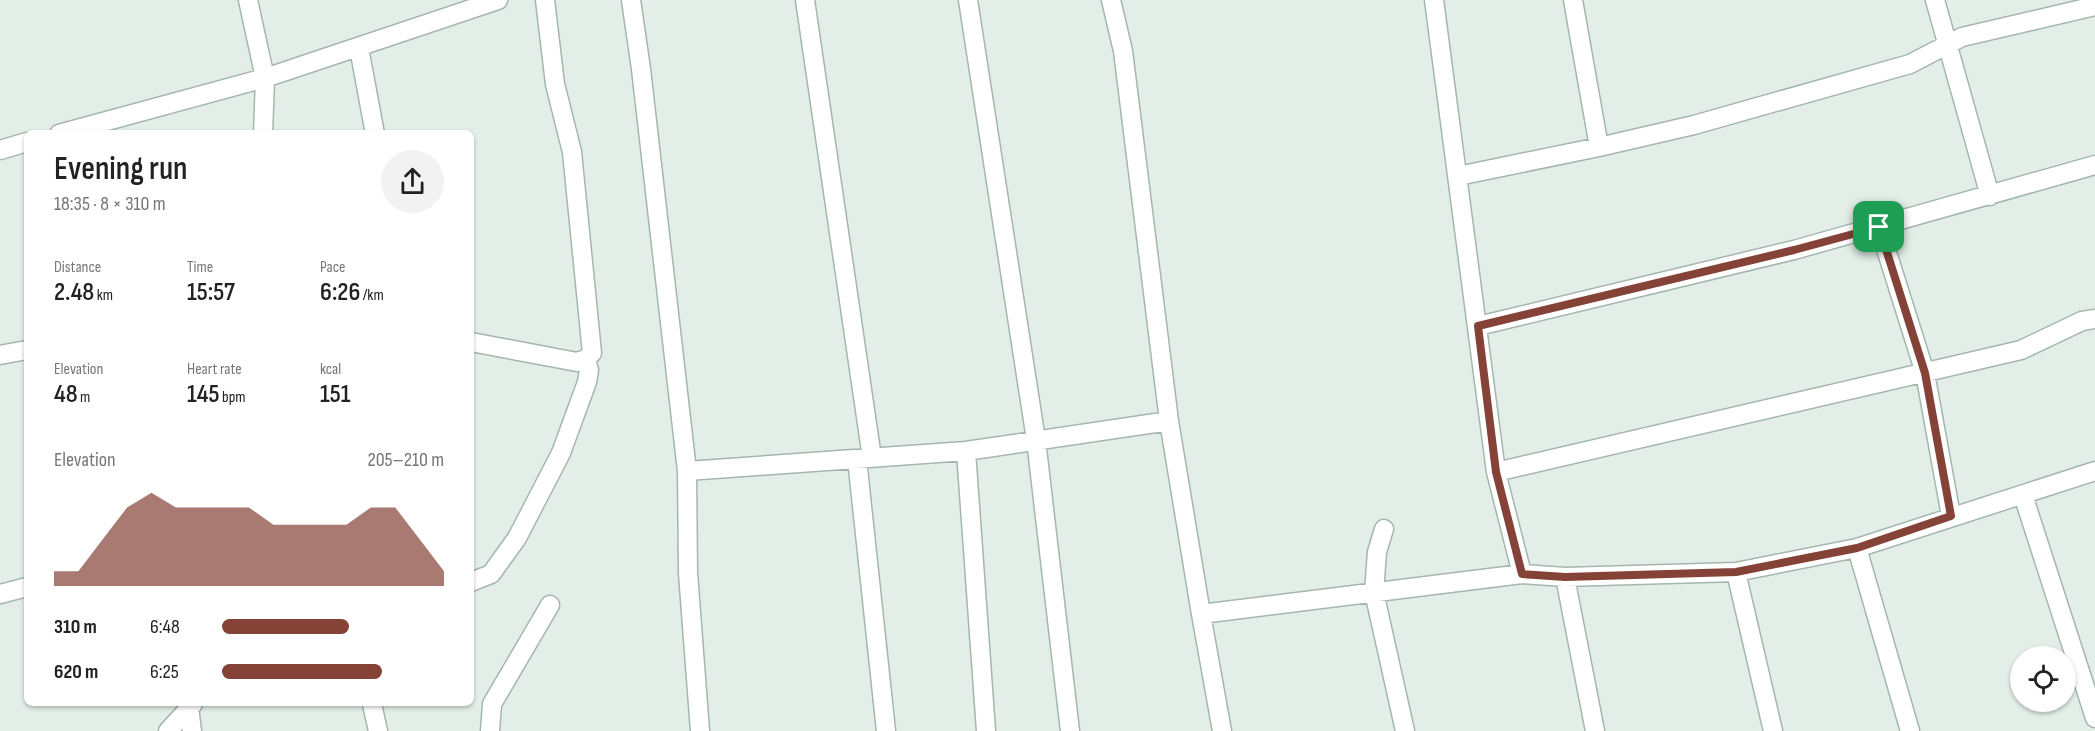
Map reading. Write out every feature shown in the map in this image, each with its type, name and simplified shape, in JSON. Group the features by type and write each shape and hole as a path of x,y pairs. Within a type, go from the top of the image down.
{"street":[{"path":"248,0 265,78 263,130"},
{"path":"74,130 265,78 498,0"},
{"path":"474,343 577,362 586,360 592,353 572,152 555,84 545,0"},
{"path":"631,0 687,471 688,573 700,731"},
{"path":"805,0 864,459 886,731"},
{"path":"968,0 1036,440 1070,731"},
{"path":"1111,0 1123,51 1169,421 1222,731"},
{"path":"1434,0 1496,472 1522,574"},
{"path":"1573,0 1599,147"},
{"path":"1935,0 1990,196"},
{"path":"1458,176 1694,125 1910,64 1962,37 2095,6"},
{"path":"359,48 374,130"},
{"path":"0,150 24,143"},
{"path":"1478,326 1794,250 2095,165"},
{"path":"1879,227 1925,373 1951,516"},
{"path":"1496,472 2021,350 2082,321 2095,319"},
{"path":"0,355 24,351"},
{"path":"474,581 491,574 517,538 561,453 587,382 589,370 586,360"},
{"path":"687,471 966,451 1169,421"},
{"path":"966,451 986,731"},
{"path":"1201,614 1522,574 1565,577 1736,572 1857,548 2095,471"},
{"path":"2023,495 2095,718"},
{"path":"1384,530 1377,552 1374,592 1405,731"},
{"path":"1857,548 1910,731"},
{"path":"1736,572 1773,731"},
{"path":"1565,577 1595,731"},
{"path":"0,594 24,588"},
{"path":"490,731 492,704 550,605"},
{"path":"168,731 190,706"},
{"path":"191,706 192,731"},
{"path":"372,706 378,731"}],"route":[{"path":"1879,227 1925,373 1951,516 1857,548 1736,572 1565,577 1522,574 1496,472 1478,326 1794,250 1879,227"}]}
